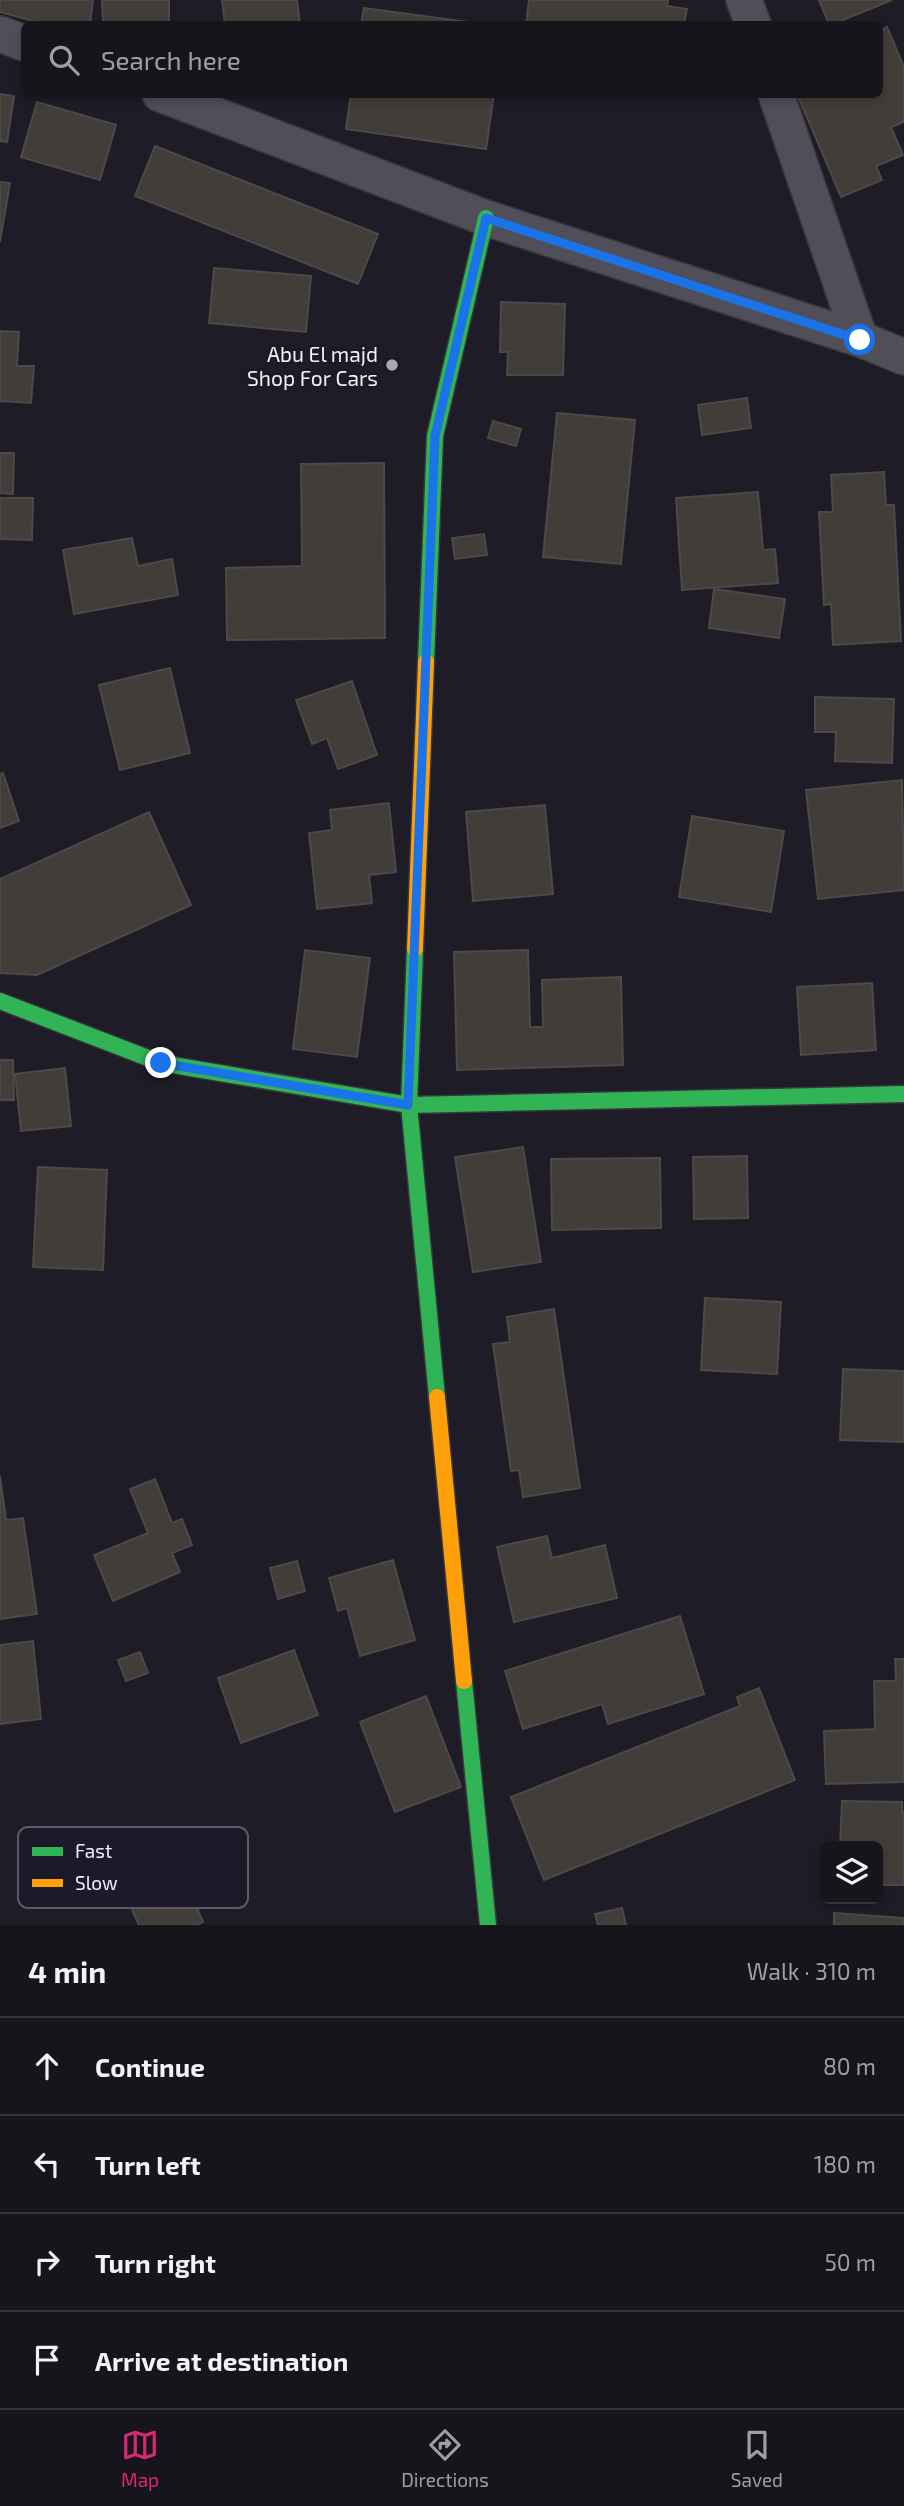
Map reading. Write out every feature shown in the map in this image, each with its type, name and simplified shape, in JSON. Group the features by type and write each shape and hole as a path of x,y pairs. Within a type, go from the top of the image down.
{"street":[{"path":"744,0 751,21"},
{"path":"0,34 21,42"},
{"path":"171,98 486,218 904,356"},
{"path":"777,98 860,340"},
{"path":"486,218 435,436 408,1105 488,1925"},
{"path":"0,1001 161,1063 408,1105 904,1094"}],"building":[{"path":"0,0 93,0 90,21 33,21 0,12"},
{"path":"102,0 169,0 169,21 103,21"},
{"path":"222,0 297,0 300,21 225,21"},
{"path":"529,0 668,0 667,6 687,9 685,21 526,21"},
{"path":"819,0 892,0 840,21 828,21"},
{"path":"364,8 461,21 362,21"},
{"path":"887,27 904,67 904,122 891,127 903,155 876,166 882,180 841,197 799,98 883,98 883,29"},
{"path":"0,94 14,96 7,142 0,141"},
{"path":"350,98 493,98 486,149 346,129"},
{"path":"37,102 116,125 100,180 21,157"},
{"path":"155,146 378,234 358,284 135,196"},
{"path":"0,182 10,183 0,242"},
{"path":"214,268 311,276 306,332 209,323"},
{"path":"501,302 565,304 563,375 507,375 508,352 500,352"},
{"path":"0,331 19,332 17,366 34,366 31,403 0,401"},
{"path":"747,398 751,428 702,435 698,405"},
{"path":"557,413 635,420 621,564 543,557"},
{"path":"493,421 521,429 516,446 488,438"},
{"path":"0,453 14,453 13,494 0,493"},
{"path":"384,463 385,638 227,640 226,568 302,566 301,464"},
{"path":"884,472 886,505 894,505 901,641 833,645 831,604 824,605 819,512 833,512 831,475"},
{"path":"758,492 763,550 775,549 778,583 682,590 676,498"},
{"path":"0,498 33,498 32,540 0,539"},
{"path":"484,534 487,555 455,559 452,538"},
{"path":"132,538 138,566 172,559 178,595 74,614 63,550"},
{"path":"714,589 785,599 779,638 709,628"},
{"path":"170,668 190,753 120,770 99,685"},
{"path":"352,681 377,755 338,769 327,738 312,744 296,700"},
{"path":"815,697 894,699 892,763 835,761 836,732 815,732"},
{"path":"3,773 19,821 0,828 0,774"},
{"path":"902,780 904,890 818,899 806,790"},
{"path":"389,803 396,872 369,875 372,903 317,909 309,833 332,830 330,810"},
{"path":"545,805 553,894 473,901 466,812"},
{"path":"149,812 191,905 37,975 0,973 0,879"},
{"path":"692,816 784,831 771,912 679,897"},
{"path":"305,950 370,958 357,1057 293,1049"},
{"path":"528,950 530,1027 543,1027 542,980 621,977 623,1065 457,1070 454,952"},
{"path":"872,983 876,1050 801,1055 797,987"},
{"path":"0,1060 13,1060 14,1100 0,1100"},
{"path":"65,1068 71,1126 21,1131 15,1074"},
{"path":"523,1147 541,1262 473,1272 455,1157"},
{"path":"747,1156 748,1218 694,1219 693,1157"},
{"path":"660,1158 661,1228 552,1230 551,1159"},
{"path":"38,1167 107,1170 103,1270 33,1267"},
{"path":"705,1298 781,1302 777,1374 701,1370"},
{"path":"554,1309 580,1488 523,1497 519,1470 511,1471 493,1344 510,1342 507,1317"},
{"path":"843,1369 904,1371 904,1442 840,1440"},
{"path":"0,1476 6,1520 23,1518 37,1614 0,1619"},
{"path":"155,1479 172,1523 182,1519 192,1545 172,1553 180,1572 113,1601 94,1555 148,1533 130,1489"},
{"path":"547,1536 552,1558 605,1545 617,1598 514,1622 497,1547"},
{"path":"393,1560 415,1640 360,1656 347,1608 338,1611 329,1578"},
{"path":"297,1561 305,1591 278,1599 270,1568"},
{"path":"680,1616 704,1694 608,1724 602,1704 523,1729 505,1671"},
{"path":"33,1641 41,1719 0,1724 0,1645"},
{"path":"294,1650 318,1715 241,1743 218,1678"},
{"path":"140,1652 148,1673 126,1681 118,1660"},
{"path":"895,1659 904,1659 904,1782 826,1784 824,1731 875,1729 874,1681 896,1681"},
{"path":"759,1688 795,1780 544,1880 511,1797 740,1706 737,1697"},
{"path":"426,1696 461,1787 395,1812 360,1722"},
{"path":"842,1801 902,1802 904,1885 883,1885 883,1841 840,1841"},
{"path":"131,1908 197,1908 203,1922 196,1925 139,1925"},
{"path":"622,1908 626,1925 598,1925 595,1914"},
{"path":"834,1913 904,1918 904,1925 834,1925"}],"traffic: fast":[{"path":"426,662 435,436 486,218"},
{"path":"415,949 409,1105 437,1397"},
{"path":"0,1001 161,1063 409,1105 904,1094"},
{"path":"464,1681 488,1925"}],"traffic: slow":[{"path":"415,949 426,662"},
{"path":"437,1397 464,1681"}],"place":[{"name":"Abu El majd Shop For Cars","path":"392,365"}],"route":[{"path":"161,1063 408,1105 435,436 486,218 860,340"}]}
